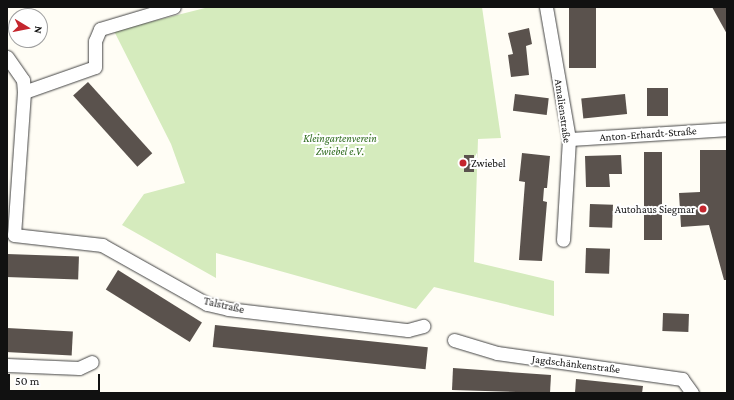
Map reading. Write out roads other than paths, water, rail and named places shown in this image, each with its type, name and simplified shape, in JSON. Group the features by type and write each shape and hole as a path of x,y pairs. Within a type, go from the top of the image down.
{"street":[{"path":"24,92 95,67 95,41 100,29 174,7"},
{"name":"Amalienstraße","path":"546,7 570,139 563,240"},
{"name":"Talstraße","path":"7,57 23,80 24,92 11,235 102,244 172,286 207,304 228,309 408,330 423,326"},
{"name":"Anton-Erhardt-Straße","path":"570,139 727,129"},
{"name":"Jagdschänkenstraße","path":"454,340 497,354 682,379 692,393"},
{"path":"7,365 79,368 92,362"}],"place":[{"name":"Zwiebel","path":"463,163"},
{"name":"Autohaus Siegmar","path":"703,209"}],"park label":[{"name":"Kleingartenverein Zwiebel e.V.","path":"340,145"}]}
